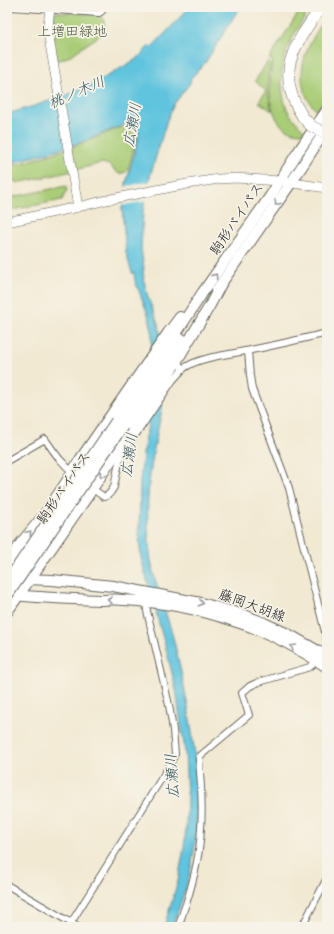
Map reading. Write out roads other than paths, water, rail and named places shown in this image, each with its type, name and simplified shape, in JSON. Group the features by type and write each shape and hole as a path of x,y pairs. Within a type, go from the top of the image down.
{"highway":[{"path":"321,7 297,44 288,73 290,91 297,109 327,127"},
{"path":"327,9 306,42 298,61 295,80 298,96 311,126 327,134"}],"main road":[{"name":"駒形バイパス","path":"7,595 120,424 141,379 170,344 203,292 327,110"},
{"name":"駒形バイパス","path":"7,582 120,424 143,396 175,364 220,286 291,183 327,127"},
{"path":"7,565 21,543 44,515 72,472 141,379 168,333 203,292"},
{"path":"7,612 92,490 175,364"},
{"path":"45,558 45,572 52,580"},
{"path":"7,578 52,580 113,586 147,599"},
{"path":"7,595 122,600 147,599"},
{"name":"藤岡大胡線","path":"147,599 164,600 238,622 324,656 327,667"}],"street":[{"path":"12,7 37,8"},
{"path":"78,207 53,68 49,32 53,8 99,13 102,11 103,7"},
{"path":"7,222 111,199 224,178 279,181 327,188"},
{"path":"7,461 45,439 64,465 92,490 104,497 112,491 114,487 121,456 173,380 175,364 190,364 327,333"},
{"path":"248,351 252,389 289,488 327,640"},
{"path":"71,922 168,768 175,754 169,705 147,611 147,599"},
{"path":"178,927 188,898 199,850 201,827 200,756 249,715 242,693 250,686 310,667 324,656"},
{"path":"302,927 327,878"},
{"path":"7,885 78,927"}],"water":[{"path":"190,7 240,7 205,63 191,78 190,83 174,104 167,120 148,183 143,211 141,249 143,271 147,294 159,328 163,347 164,367 162,409 154,449 149,487 148,521 151,562 173,637 185,692 197,778 196,835 192,863 184,895 172,927 164,927 178,881 184,847 187,799 185,752 176,690 141,558 139,538 140,481 148,424 152,331 149,317 126,253 122,209 126,183 138,140 138,131 135,126 126,124 79,143 7,164 7,114 67,95 99,81 138,58 149,46 152,47"}],"park label":[{"name":"上増田緑地","path":"72,32"}],"water label":[{"name":"桃ノ木川","path":"77,93"},
{"name":"広瀬川","path":"133,125"},
{"name":"広瀬川","path":"130,455"},
{"name":"広瀬川","path":"173,776"}]}
